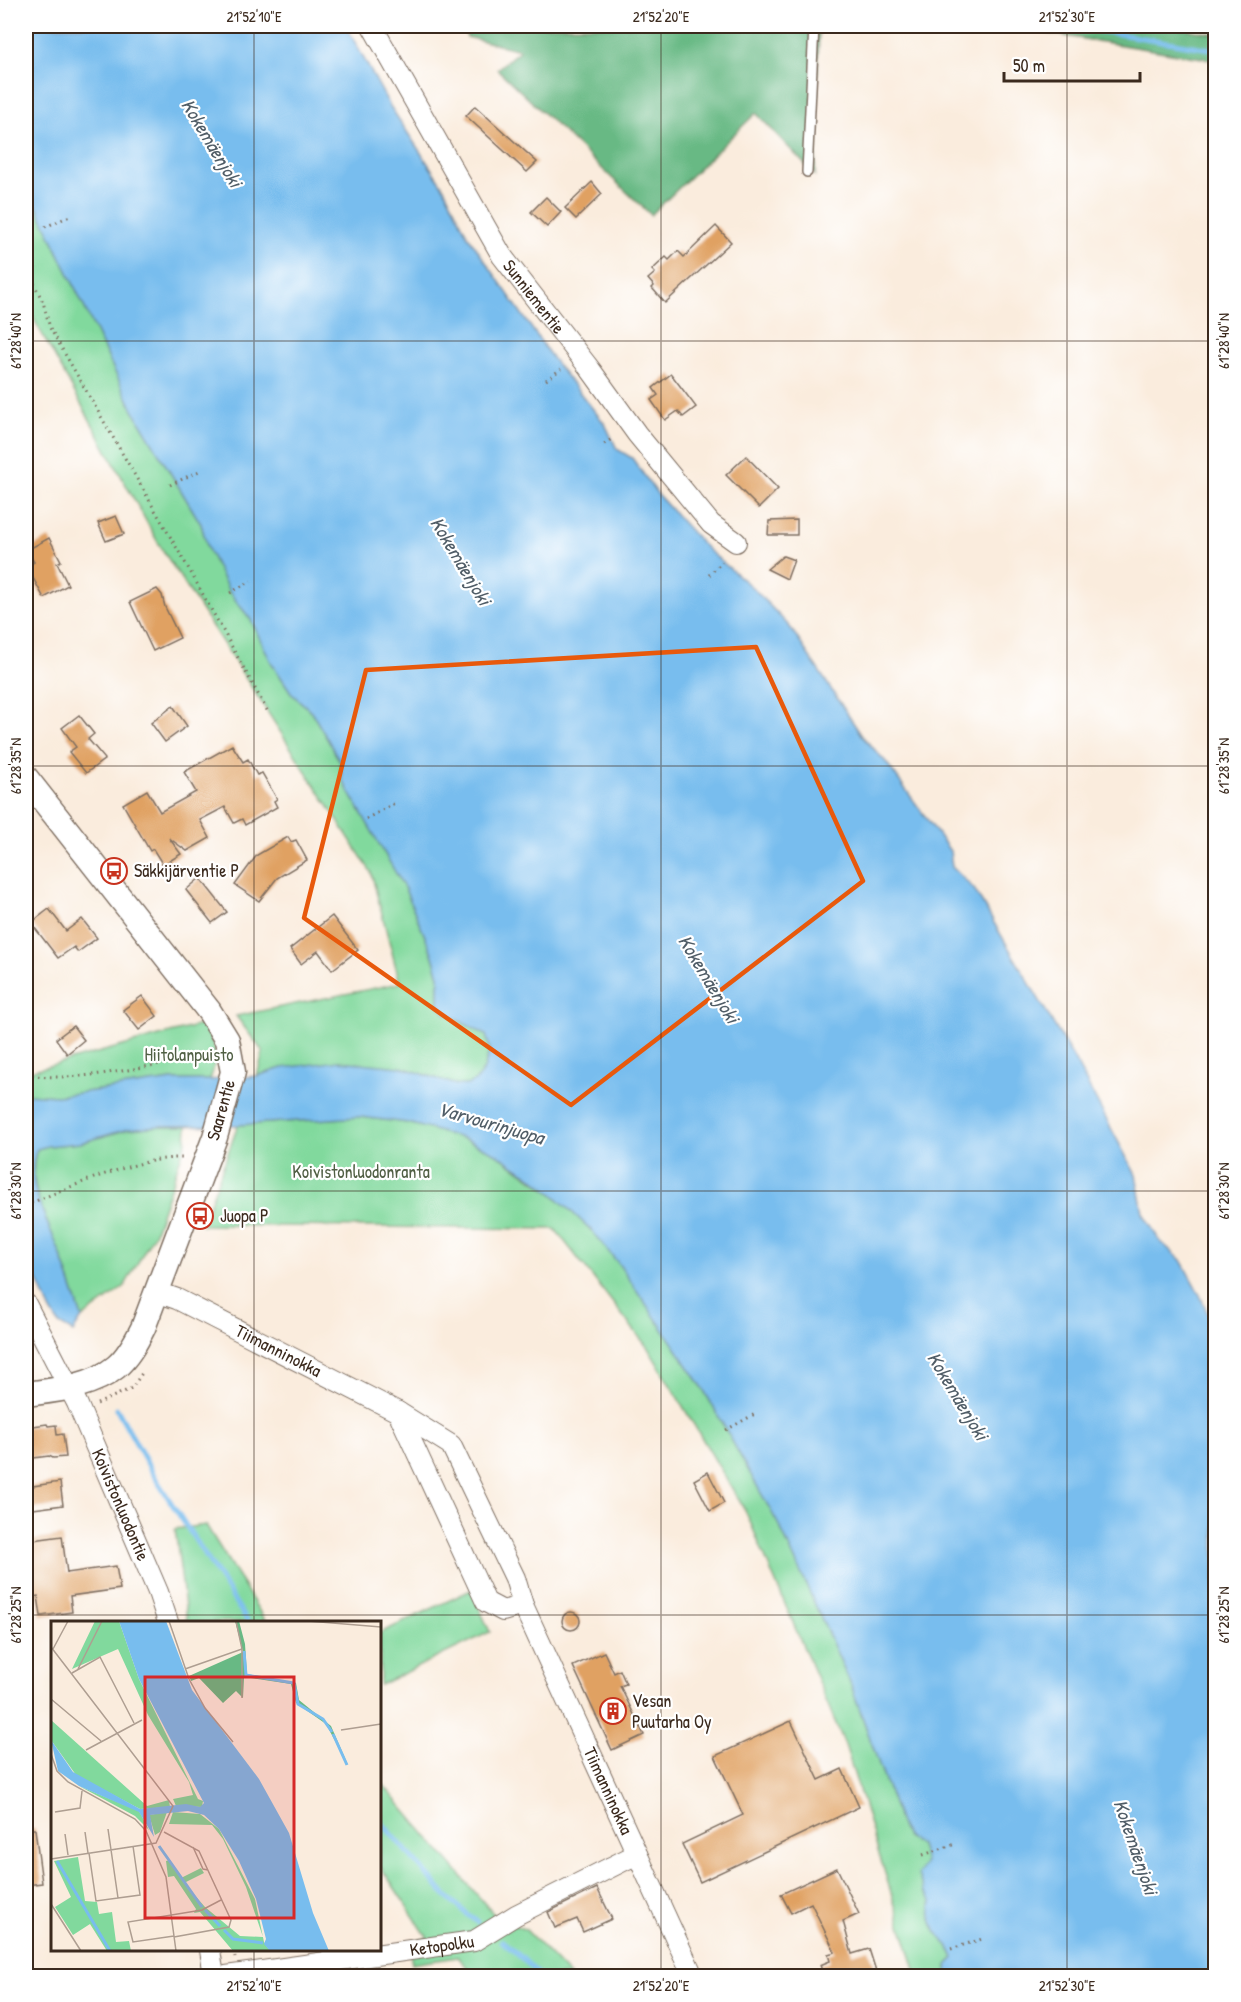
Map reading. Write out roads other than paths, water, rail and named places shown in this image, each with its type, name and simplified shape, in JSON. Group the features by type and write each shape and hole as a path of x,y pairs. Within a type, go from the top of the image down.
{"street":[{"name":"Sunniementie","path":"372,26 502,256 666,470 711,524 736,542"},
{"name":"Saarentie","path":"26,778 209,1011 227,1040 231,1062 215,1137 143,1328 133,1347 116,1367 95,1380 26,1394"},
{"name":"Tiimanninokka","path":"157,1292 177,1299 399,1412 451,1445 515,1578 523,1605 693,1977"},
{"name":"Koivistonluodontie","path":"26,1304 69,1387 158,1592 167,1621"},
{"path":"399,1412 486,1602 503,1611 523,1605"},
{"name":"Ketopolku","path":"226,1977 474,1941 516,1915 637,1854"},
{"path":"210,1951 214,1977"}],"lane":[{"path":"807,172 814,26"}],"water":[{"path":"26,26 346,26 390,106 444,188 468,236 555,362 605,424 617,449 632,458 659,496 707,549 754,589 790,627 862,736 886,762 950,851 952,867 974,889 1073,1057 1136,1175 1143,1213 1159,1240 1181,1260 1200,1295 1215,1331 1215,1976 948,1976 947,1965 954,1958 931,1920 932,1901 924,1891 918,1875 925,1862 920,1845 907,1837 902,1829 850,1682 781,1529 701,1385 618,1263 590,1229 554,1195 495,1153 462,1138 408,1123 360,1117 128,1129 80,1143 37,1149 33,1173 38,1197 82,1318 73,1332 59,1324 51,1311 36,1277 26,1244 26,1094 57,1096 172,1080 257,1076 282,1068 340,1061 401,1067 457,1085 467,1085 477,1080 484,1069 490,1049 486,1035 445,1013 439,1005 439,976 432,953 405,889 342,779 340,762 311,711 292,694 271,662 251,620 230,593 208,549 201,524 134,412 26,184"}],"waterway":[{"path":"1070,26 1216,50"},
{"path":"117,1409 156,1479 247,1621"},
{"path":"381,1822 447,1897 477,1922"},
{"path":"502,1941 540,1976"}],"place":[{"name":"Säkkijärventie P","path":"114,871"},
{"name":"Juopa P","path":"200,1216"},
{"name":"Vesan Puutarha Oy","path":"613,1711"}],"water label":[{"name":"Kokemäenjoki","path":"212,143"},
{"name":"Kokemäenjoki","path":"461,561"},
{"name":"Kokemäenjoki","path":"709,979"},
{"name":"Varvourinjuopa","path":"491,1123"},
{"name":"Kokemäenjoki","path":"958,1396"},
{"name":"Kokemäenjoki","path":"1136,1847"}],"park label":[{"name":"Hiitolanpuisto","path":"189,1055"},
{"name":"Koivistonluodonranta","path":"361,1172"}]}
